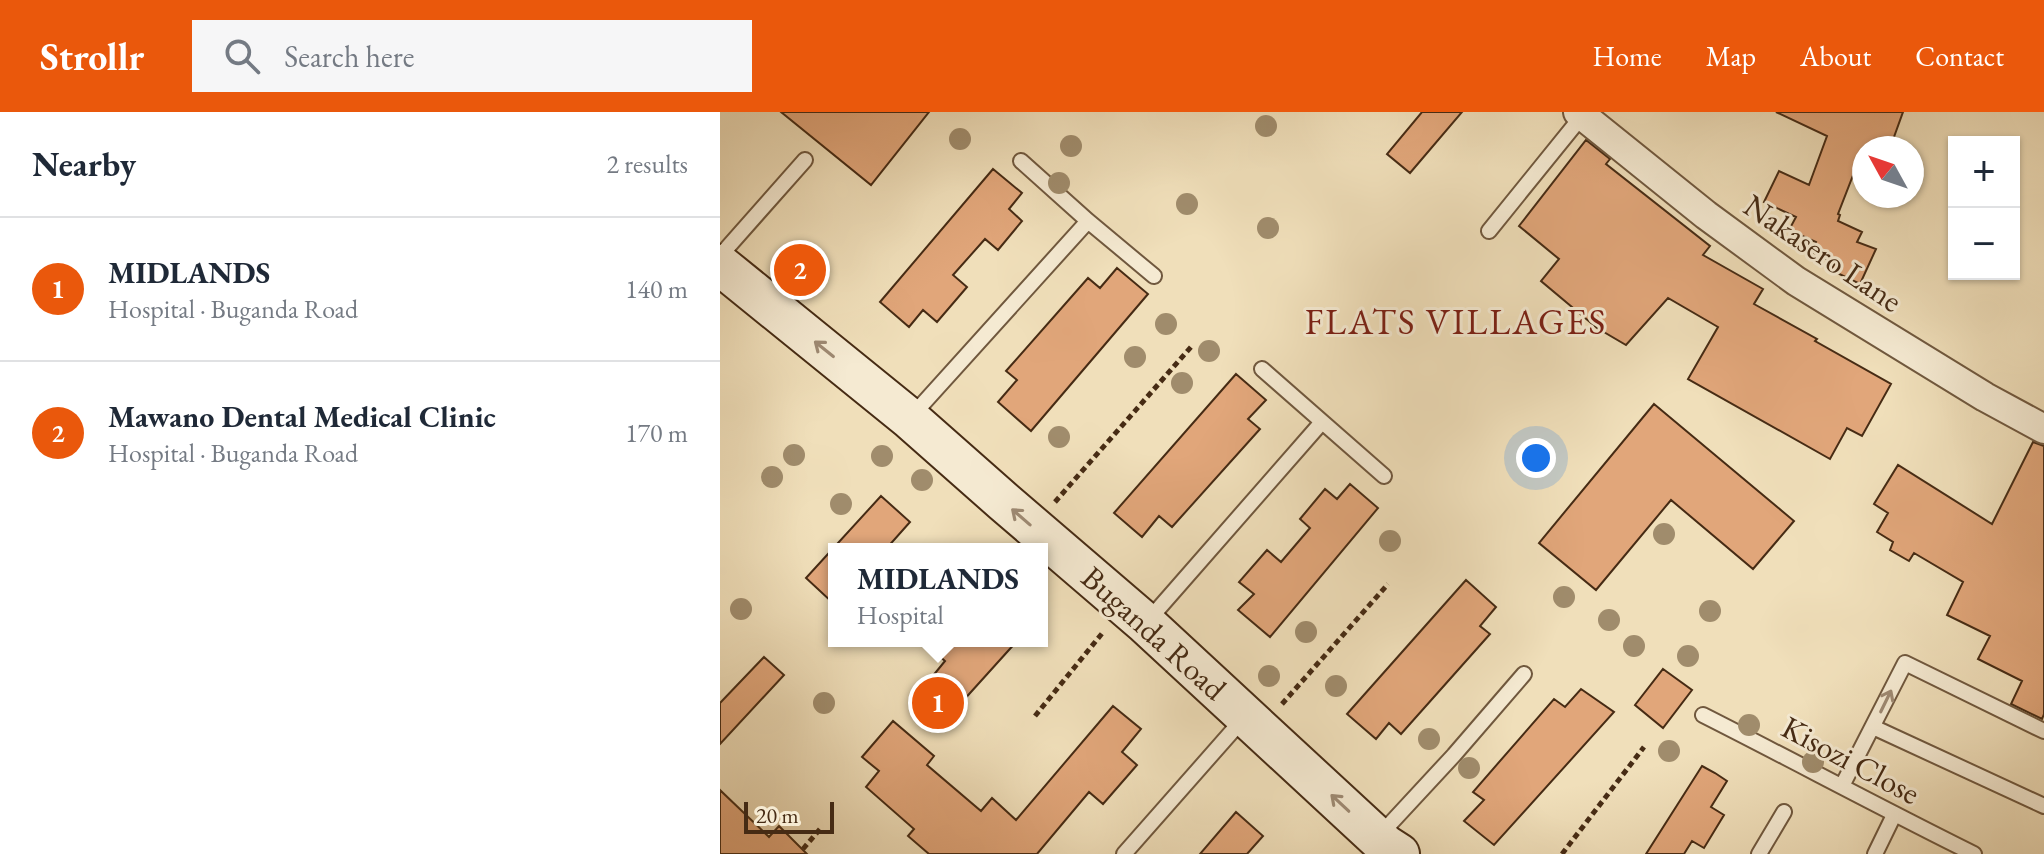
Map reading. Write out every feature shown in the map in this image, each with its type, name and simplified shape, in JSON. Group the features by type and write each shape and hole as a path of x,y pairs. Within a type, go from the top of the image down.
{"main road":[{"name":"Buganda Road","path":"720,265 910,419 1135,614 1388,846"}],"street":[{"name":"Nakasero Lane","path":"1580,114 1706,215 1796,281 1985,397 2044,429"}],"lane":[{"path":"1489,231 1580,114"},
{"path":"720,256 805,160"},
{"path":"1021,161 1154,276"},
{"path":"910,419 1088,221"},
{"path":"1262,369 1384,476"},
{"path":"1135,614 1322,422"},
{"path":"1842,786 1905,663 2044,731"},
{"path":"1388,846 1454,755 1524,674"},
{"name":"Kisozi Close","path":"1703,715 1974,854"},
{"path":"1124,854 1253,722"},
{"path":"1873,727 2044,806"},
{"path":"1759,854 1784,812"},
{"path":"1875,854 1894,815"}],"path":[{"path":"1033,527 1191,347"},
{"path":"1253,722 1388,584"},
{"path":"1035,716 1135,614"},
{"path":"1562,854 1644,747"},
{"path":"803,849 820,829"}],"building":[{"path":"781,112 929,112 871,185"},
{"path":"1422,112 1462,112 1410,173 1387,154"},
{"path":"1776,112 1903,112 1894,136 1852,136 1852,178 1838,221 1862,232 1857,242 1876,249 1860,284 1831,270 1835,263 1812,252 1816,242 1789,230 1796,217 1764,202 1779,171 1809,185 1827,136"},
{"path":"1586,140 1610,159 1606,164 1710,246 1703,255 1763,289 1754,304 1891,384 1862,436 1847,428 1830,459 1688,379 1718,327 1668,298 1626,345 1597,328 1541,281 1559,259 1519,226"},
{"path":"993,169 1022,193 1009,209 1022,221 998,250 985,239 953,275 967,287 937,322 923,310 909,327 880,302"},
{"path":"1117,268 1148,294 1031,431 998,402 1017,380 1006,371 1088,278 1100,288"},
{"path":"1236,374 1266,400 1248,419 1260,429 1172,527 1159,516 1142,537 1114,513"},
{"path":"1654,404 1794,521 1753,569 1671,500 1596,590 1539,543"},
{"path":"2033,442 2044,446 2042,719 2011,704 2022,681 1978,659 1990,636 1947,615 1963,582 1914,553 1909,561 1890,550 1893,542 1877,532 1888,513 1874,504 1898,465 1992,524"},
{"path":"1350,484 1378,508 1270,637 1238,610 1254,594 1239,582 1267,550 1281,562 1310,528 1300,519 1325,489 1337,499"},
{"path":"881,496 910,522 891,543 838,543"},
{"path":"828,554 828,598 806,578"},
{"path":"1466,580 1496,607 1480,626 1490,634 1401,734 1389,723 1376,739 1347,714"},
{"path":"930,647 1012,647 952,713 923,688 945,661"},
{"path":"764,657 784,675 720,744 720,703"},
{"path":"1663,669 1692,690 1663,728 1635,705"},
{"path":"1581,689 1614,712 1494,845 1464,821 1484,800 1473,792 1554,699 1565,707"},
{"path":"1113,706 1141,729 1122,752 1137,765 1103,804 1089,792 1037,854 929,854 908,836 914,829 866,787 879,771 862,757 893,721 934,756 927,765 981,811 992,798 1016,820"},
{"path":"1702,766 1727,781 1711,807 1724,815 1704,848 1692,841 1684,854 1646,854"},
{"path":"720,790 769,837 779,826 807,854 720,854"},
{"path":"1236,812 1263,836 1247,854 1200,854"}],"place":[{"name":"Mawano Dental Medical Clinic","path":"800,270"},
{"name":"MIDLANDS","path":"938,703"}],"district":[{"name":"FLATS VILLAGES","path":"1456,321"}]}
